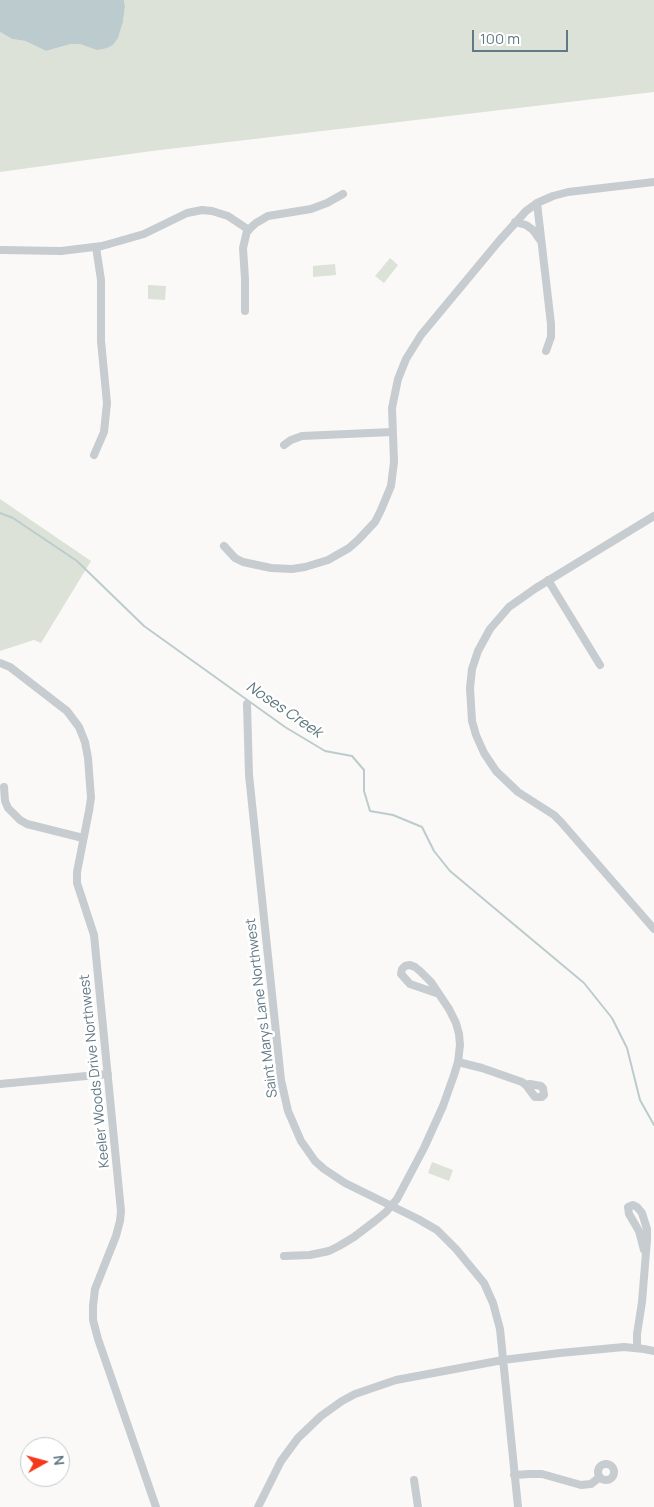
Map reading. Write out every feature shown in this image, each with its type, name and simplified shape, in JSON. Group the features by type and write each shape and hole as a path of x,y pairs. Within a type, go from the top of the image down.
{"street":[{"path":"224,546 235,558 242,562 280,569 316,564 328,560 349,548 375,522 387,498 394,462 392,408 401,370 411,350 421,335 515,222 536,203 554,196 568,192 654,182"},
{"path":"245,311 243,248 249,230 268,216 311,209 343,194"},
{"path":"536,203 551,324 551,337 546,351"},
{"path":"0,250 61,251 96,247 144,234 187,214 202,210 228,216 249,230"},
{"path":"515,222 526,225 533,230 541,242"},
{"path":"94,454 104,432 107,403 101,341 101,280 96,247"},
{"path":"284,445 302,436 392,432"},
{"path":"654,516 548,580 517,600 501,614 478,650 472,669 470,688 472,716 476,735 488,760 506,782 561,822 654,929"},
{"path":"548,580 600,665"},
{"name":"Keeler Woods Drive Northwest","path":"0,663 10,667 67,711 80,727 86,742 91,798 77,872 77,883 94,935 120,1201 120,1221 116,1236 95,1289 94,1320 98,1339 156,1507"},
{"name":"Saint Marys Lane Northwest","path":"247,704 250,791 281,1080 288,1110 301,1141 319,1165 345,1183 418,1218 437,1230 456,1248 477,1273 489,1293 500,1329 518,1507"},
{"path":"248,736 257,736"},
{"path":"4,787 8,808 20,820 27,824 84,838"},
{"path":"284,1256 310,1255 339,1246 365,1230 397,1199 437,1120 458,1062 460,1045 458,1028 449,1009 439,994 431,982 415,967 410,965 402,969 401,974 410,984 439,994"},
{"path":"458,1062 482,1068 526,1085"},
{"path":"0,1084 108,1074"},
{"path":"636,1348 642,1302 646,1252 647,1229 638,1207 630,1206 628,1207 628,1214 639,1230 646,1252"},
{"path":"258,1507 278,1466 290,1447 315,1421 342,1401 369,1389 396,1380 503,1360 624,1347 654,1351"},
{"path":"514,1475 542,1474 581,1486 588,1485 600,1476"},
{"path":"414,1480 418,1507"}],"shaded area":[{"path":"0,0 124,0 125,6 123,22 118,38 113,45 97,50 80,44 71,44 46,51 25,41 12,39 0,32"},
{"path":"124,0 654,0 654,92 152,151 0,172 0,32 12,39 25,41 46,51 71,44 80,44 97,49 113,45 123,22"},
{"path":"390,258 398,265 384,283 375,276"},
{"path":"335,264 336,275 313,277 313,266"},
{"path":"148,285 166,286 165,300 148,299"},
{"path":"0,499 91,561 41,643 34,640 0,651"},
{"path":"432,1162 453,1170 449,1181 428,1173"}],"waterway":[{"name":"Noses Creek","path":"0,513 13,518 77,561 144,626 285,727 325,751 352,756 364,770 364,791 370,811 393,815 422,827 434,851 450,871 584,983 612,1018 627,1048 640,1100 654,1125"}]}
